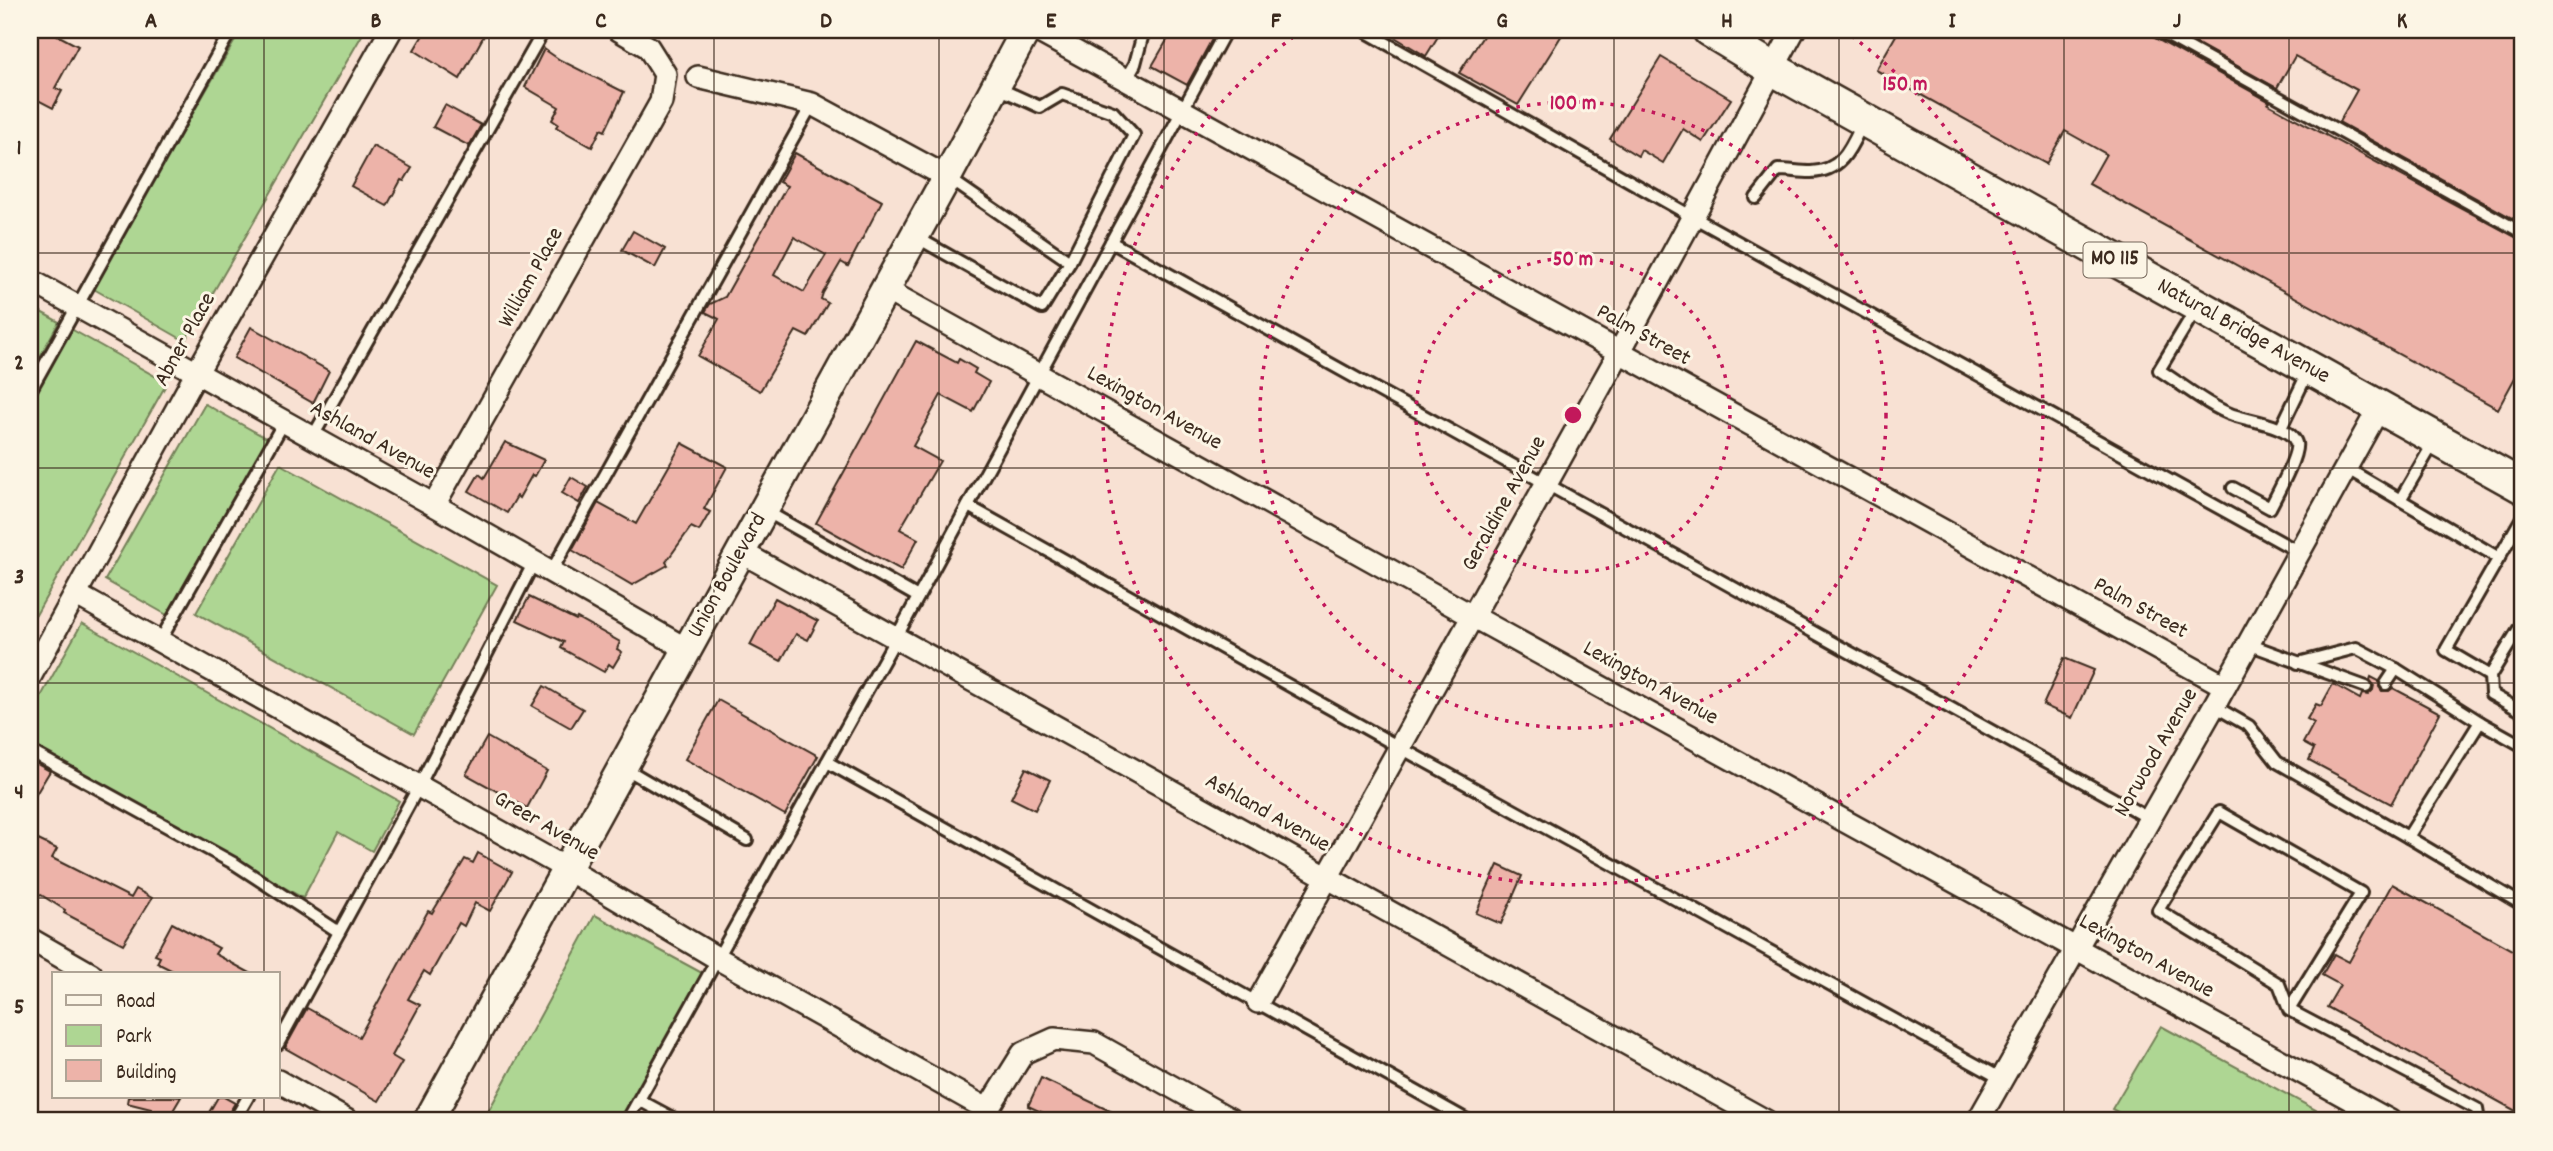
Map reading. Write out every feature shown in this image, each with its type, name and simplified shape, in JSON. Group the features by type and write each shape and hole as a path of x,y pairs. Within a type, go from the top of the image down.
{"main road":[{"name":"Union Boulevard","path":"429,1121 1026,30"},
{"name":"Natural Bridge Avenue","path":"1709,30 1773,69 2523,487"}],"street":[{"name":"Abner Place","path":"30,677 196,374 391,30"},
{"name":"William Place","path":"434,505 661,102 665,74 648,47 619,30"},
{"name":"Palm Street","path":"1036,30 2225,686"},
{"name":"Geraldine Avenue","path":"1258,1002 1619,353 1794,30"},
{"path":"698,77 812,104 947,177"},
{"name":"Ashland Avenue","path":"30,280 688,650"},
{"name":"Lexington Avenue","path":"886,290 2390,1121"},
{"name":"Norwood Avenue","path":"1978,1121 2214,706 2379,408"},
{"name":"Ashland Avenue","path":"741,552 1766,1121"},
{"name":"Greer Avenue","path":"77,595 567,869 984,1115"},
{"path":"30,939 88,972"},
{"path":"984,1115 1023,1053 1054,1039 1094,1043 1233,1121"},
{"path":"280,1082 348,1121"}],"lane":[{"path":"30,391 231,30"},
{"path":"312,438 544,30"},
{"path":"1126,80 1135,64 1144,30"},
{"path":"627,1121 896,638 1226,30"},
{"path":"1363,30 1693,217 2299,552"},
{"path":"2157,30 2523,233"},
{"path":"915,236 1042,308 1070,262 1134,135 1113,112 1062,94 1040,107 995,87"},
{"path":"280,1040 543,567 812,104"},
{"path":"1756,198 1778,170 1823,171 1838,165 1845,158 1864,120"},
{"path":"947,177 1070,262"},
{"path":"1111,242 2150,819"},
{"path":"2197,307 2159,370 2231,415 2281,428 2293,436 2297,445 2295,455 2270,508 2233,488"},
{"path":"2281,428 2310,369"},
{"path":"160,641 284,422"},
{"path":"2400,500 2435,439"},
{"path":"2346,468 2499,558"},
{"path":"968,506 2002,1079"},
{"path":"764,510 918,597"},
{"path":"2490,676 2446,650 2523,516"},
{"path":"2523,622 2490,676 2491,694 2523,712"},
{"path":"2248,644 2366,687"},
{"path":"2298,663 2356,648 2396,669 2523,747"},
{"path":"2386,684 2396,669"},
{"path":"2214,706 2249,726 2277,762 2523,905"},
{"path":"2408,837 2480,722"},
{"path":"30,751 234,864 339,932"},
{"path":"827,762 1469,1121"},
{"path":"623,767 747,840"},
{"path":"2289,1010 2361,893 2218,812 2158,910 2278,985 2289,1010 2477,1109 2479,1121"},
{"path":"234,1121 247,1098"},
{"path":"639,1100 678,1121"}],"green space":[{"path":"241,30 365,30 185,341 92,288"},
{"path":"30,306 59,322 30,375"},
{"path":"71,329 167,383 36,615 30,612 30,401"},
{"path":"205,404 268,439 167,615 105,580"},
{"path":"280,464 497,585 414,734 196,613"},
{"path":"82,623 399,801 372,851 338,832 303,898 30,744 30,716"},
{"path":"595,915 702,973 621,1121 483,1121"},
{"path":"2161,1026 2336,1121 2134,1121 2112,1109"}],"building":[{"path":"30,30 48,30 78,46 55,88 62,91 53,108 30,96"},
{"path":"426,30 487,30 460,79 414,50"},
{"path":"1173,30 1217,30 1187,85 1152,66"},
{"path":"1383,30 1442,30 1426,56"},
{"path":"1487,30 1565,30 1518,105 1459,73"},
{"path":"1899,30 2149,30 2153,37 2270,102 2268,104 2523,241 2523,363 2498,409 2089,184 2106,154 2065,131 2046,164 1876,70"},
{"path":"2173,30 2511,30 2523,36 2523,224 2339,122 2357,90 2295,56 2277,88"},
{"path":"544,49 560,60 624,92 605,131 601,129 592,147 556,127 558,124 552,120 559,107 525,87"},
{"path":"1661,57 1731,99 1703,142 1683,129 1663,163 1641,150 1638,156 1610,139"},
{"path":"445,105 481,125 469,146 433,127"},
{"path":"373,146 412,168 404,181 401,180 387,206 351,186"},
{"path":"795,153 882,201 848,266 841,262 823,293 821,299 828,303 808,337 796,331 760,391 698,356 719,319 705,312 710,304 725,297 787,186 779,182","holes":["794,237 826,255 804,292 774,275"]},
{"path":"633,231 665,249 655,268 622,250"},
{"path":"251,327 329,371 313,403 234,358"},
{"path":"916,341 957,363 959,359 976,369 974,373 989,382 973,412 941,395 913,446 940,461 900,529 918,539 901,570 816,523"},
{"path":"505,442 544,460 507,513 469,491 479,474 484,478"},
{"path":"682,443 727,467 704,509 710,512 699,531 691,527 666,562 668,565 632,585 572,550 598,503 636,524"},
{"path":"571,477 588,487 579,503 562,493"},
{"path":"529,597 576,620 577,618 620,642 617,649 622,652 613,667 609,664 604,672 561,648 564,642 517,620"},
{"path":"775,598 818,621 808,640 796,634 781,661 750,645"},
{"path":"2064,658 2094,670 2072,718 2043,705"},
{"path":"2371,677 2379,681 2382,691 2393,688 2440,713 2391,804 2309,760 2314,749 2303,743 2314,723 2307,719 2316,704 2321,706 2333,684 2360,699 2362,694 2368,695 2373,690"},
{"path":"544,686 583,709 571,728 532,706"},
{"path":"718,700 818,756 785,815 685,759"},
{"path":"487,737 547,771 527,808 466,774"},
{"path":"30,760 50,771 30,804"},
{"path":"1026,768 1050,780 1035,810 1011,798"},
{"path":"30,836 57,849 52,858 131,898 136,889 152,898 123,944 64,913 65,910 30,888"},
{"path":"478,853 512,872 490,911 475,903 464,926 459,923 430,975 424,971 408,999 420,1005 392,1056 402,1062 379,1101 285,1048 307,1008 359,1037 428,911 432,913 465,859 473,863"},
{"path":"1498,865 1522,876 1501,924 1476,913"},
{"path":"2392,884 2523,956 2523,1115 2327,1007 2340,985 2322,975 2334,954 2349,962"},
{"path":"172,923 219,948 215,954 248,972 175,972 157,963 160,957 155,955"},
{"path":"1041,1078 1131,1121 1061,1121 1028,1106"},
{"path":"128,1098 180,1098 165,1119 150,1112 151,1109 127,1103"},
{"path":"217,1098 226,1098 235,1103 224,1121 204,1121"}]}
